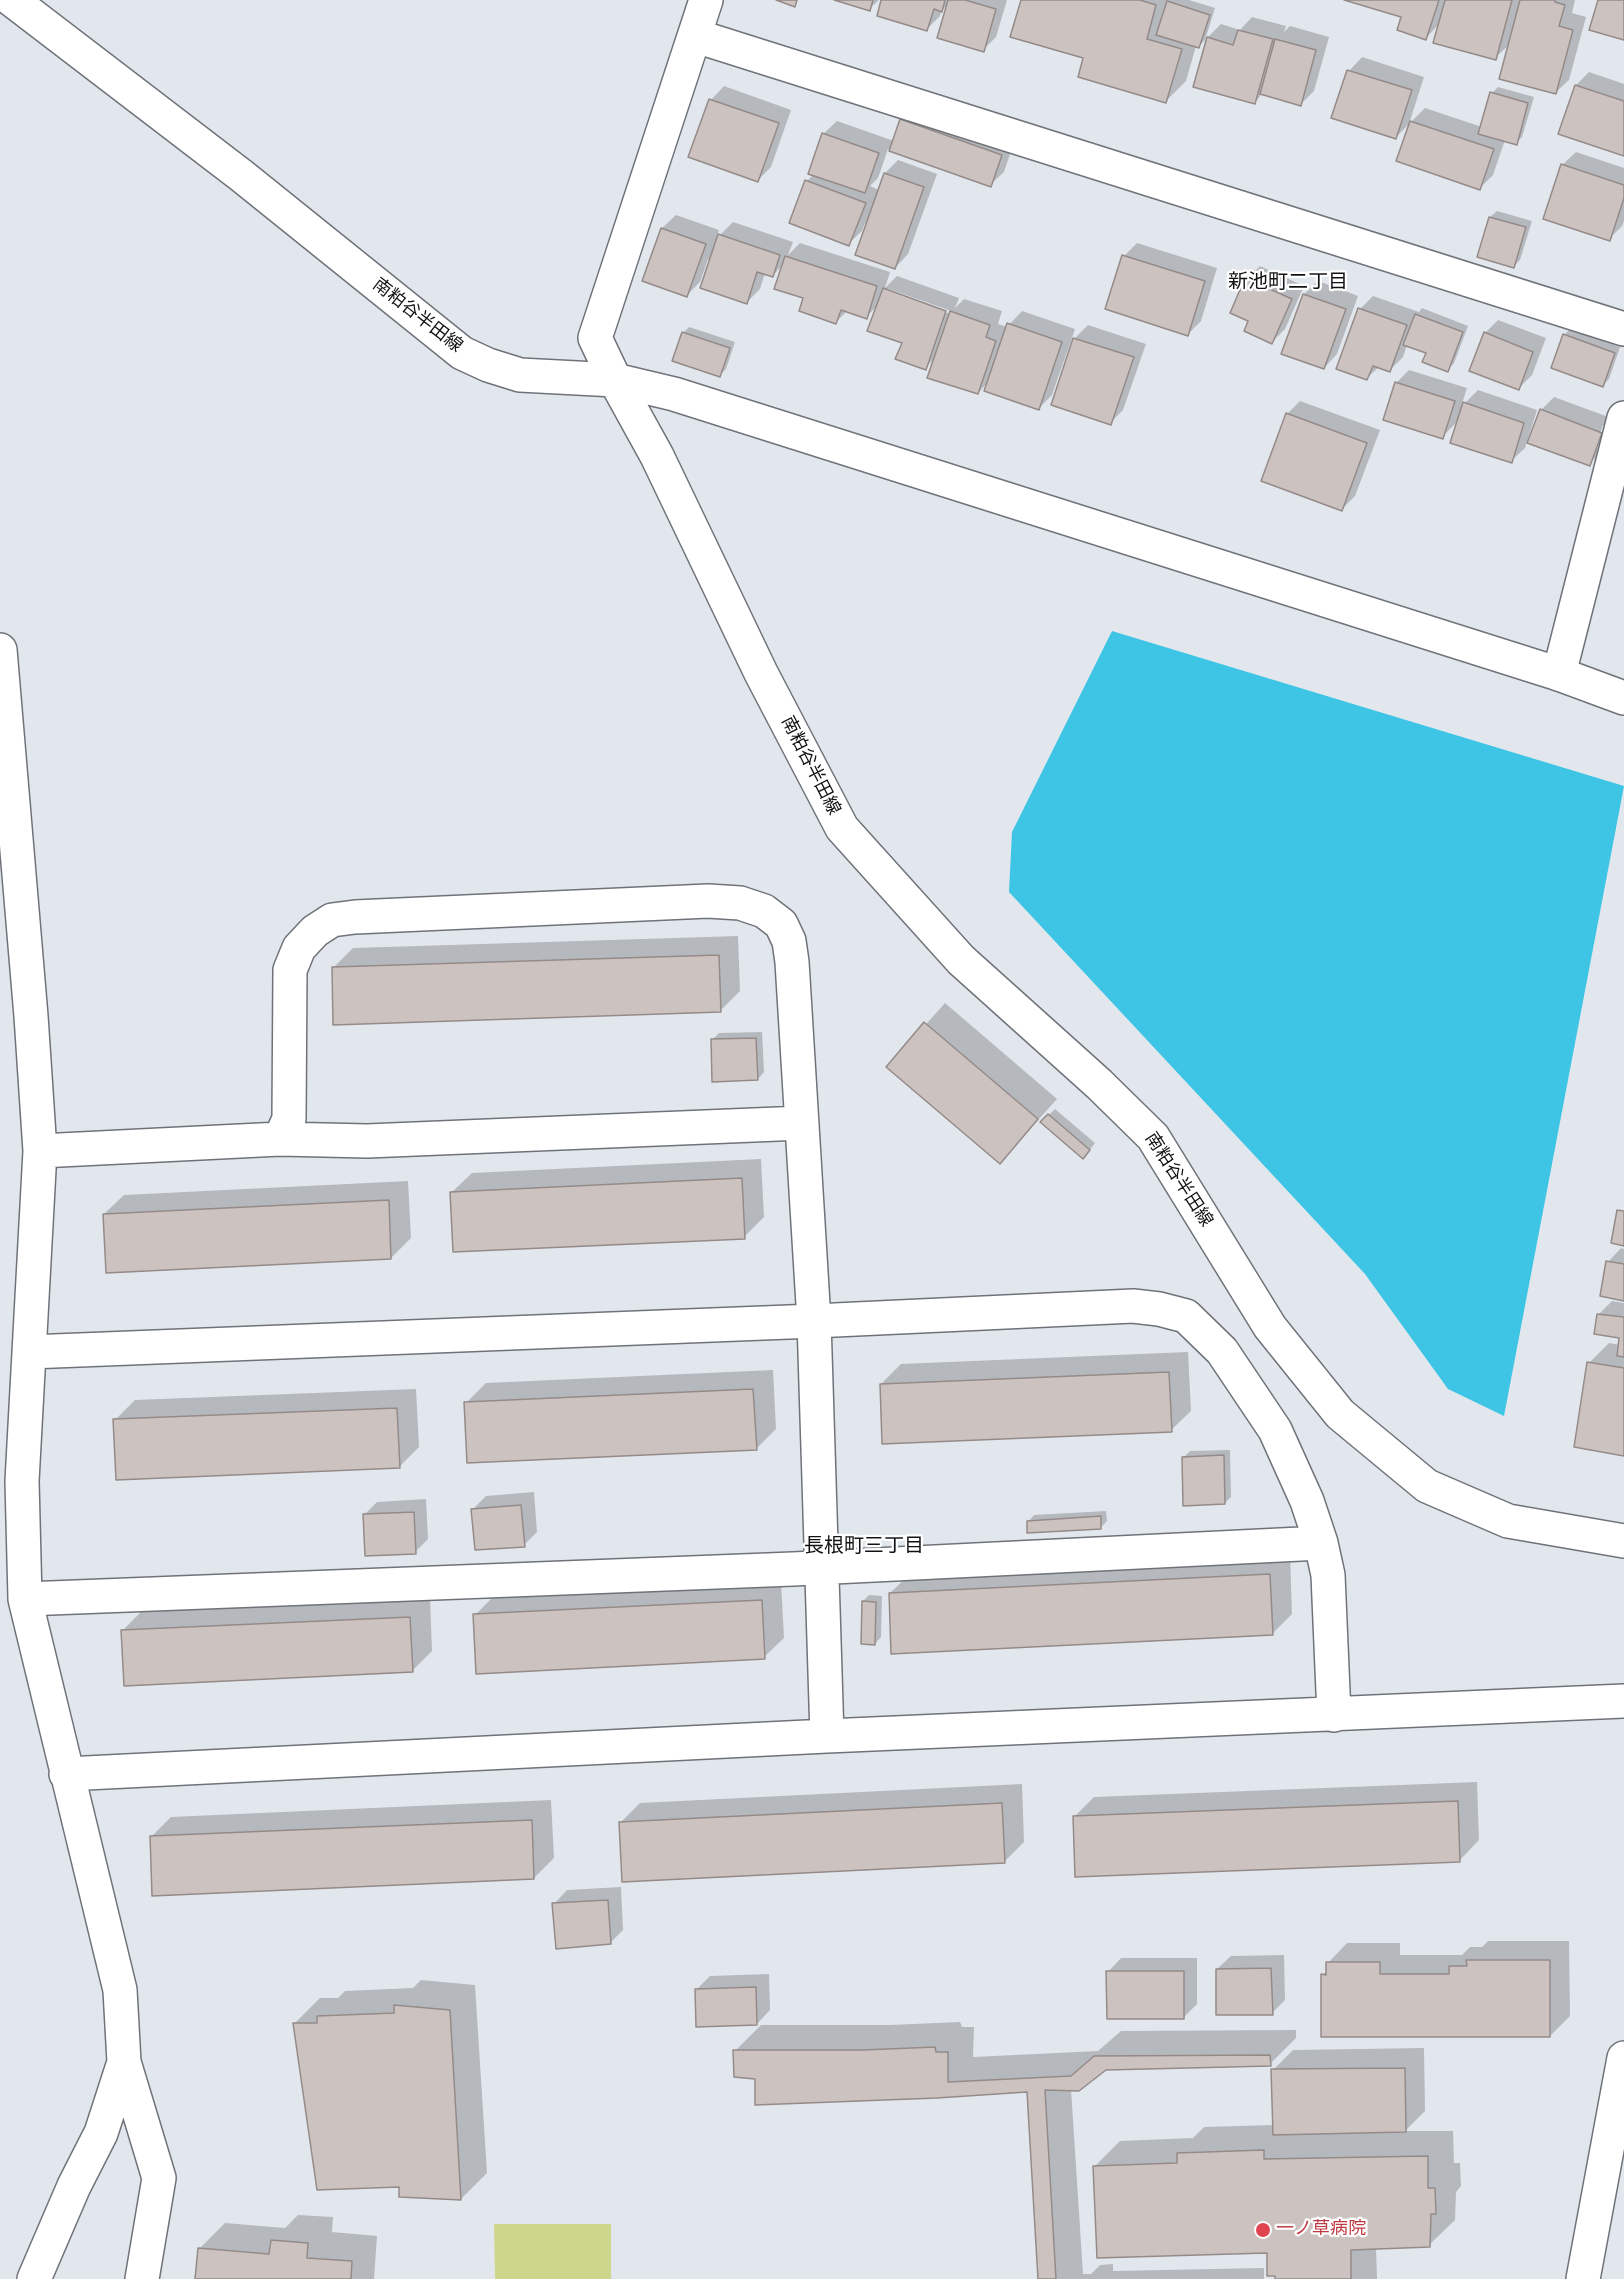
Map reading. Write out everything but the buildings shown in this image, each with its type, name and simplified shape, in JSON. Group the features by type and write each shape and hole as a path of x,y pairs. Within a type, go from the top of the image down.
{"street":[{"name":"南粕谷半田線","path":"12,0 242,176 462,353 488,365 520,375 615,380 657,456 761,673 842,828 961,960 1099,1084 1153,1137 1270,1327 1340,1414 1427,1486 1508,1521 1624,1541"},
{"path":"706,0 595,338 615,380 674,394 1558,674 1624,698"},
{"path":"696,36 1624,329"},
{"path":"1558,674 1624,418"},
{"path":"0,650 40,1151 22,1481 25,1599 120,1990 124,2061 159,2178 142,2279"},
{"path":"280,1139 289,1119 290,970 299,948 315,931 332,920 708,901 740,903 764,911 781,924 789,941 792,962 814,1321 827,1736"},
{"path":"40,1151 280,1139 367,1141 802,1123"},
{"path":"29,1352 1133,1306 1159,1309 1186,1316 1222,1351 1275,1430 1307,1501 1322,1543 1328,1575 1334,1714"},
{"path":"25,1599 822,1568 1322,1543"},
{"path":"66,1774 827,1736 1624,1701"},
{"path":"1583,2279 1624,2058"},
{"path":"34,2279 74,2186 101,2133 124,2061"}],"green space":[{"path":"494,2224 611,2224 611,2279 495,2279"}],"water":[{"path":"1112,631 1624,786 1504,1416 1448,1389 1365,1274 1009,892 1012,832"}],"place":[{"name":"一ノ草病院","path":"1263,2230"}],"district":[{"name":"新池町二丁目","path":"1288,283"},
{"name":"長根町三丁目","path":"864,1547"}]}
